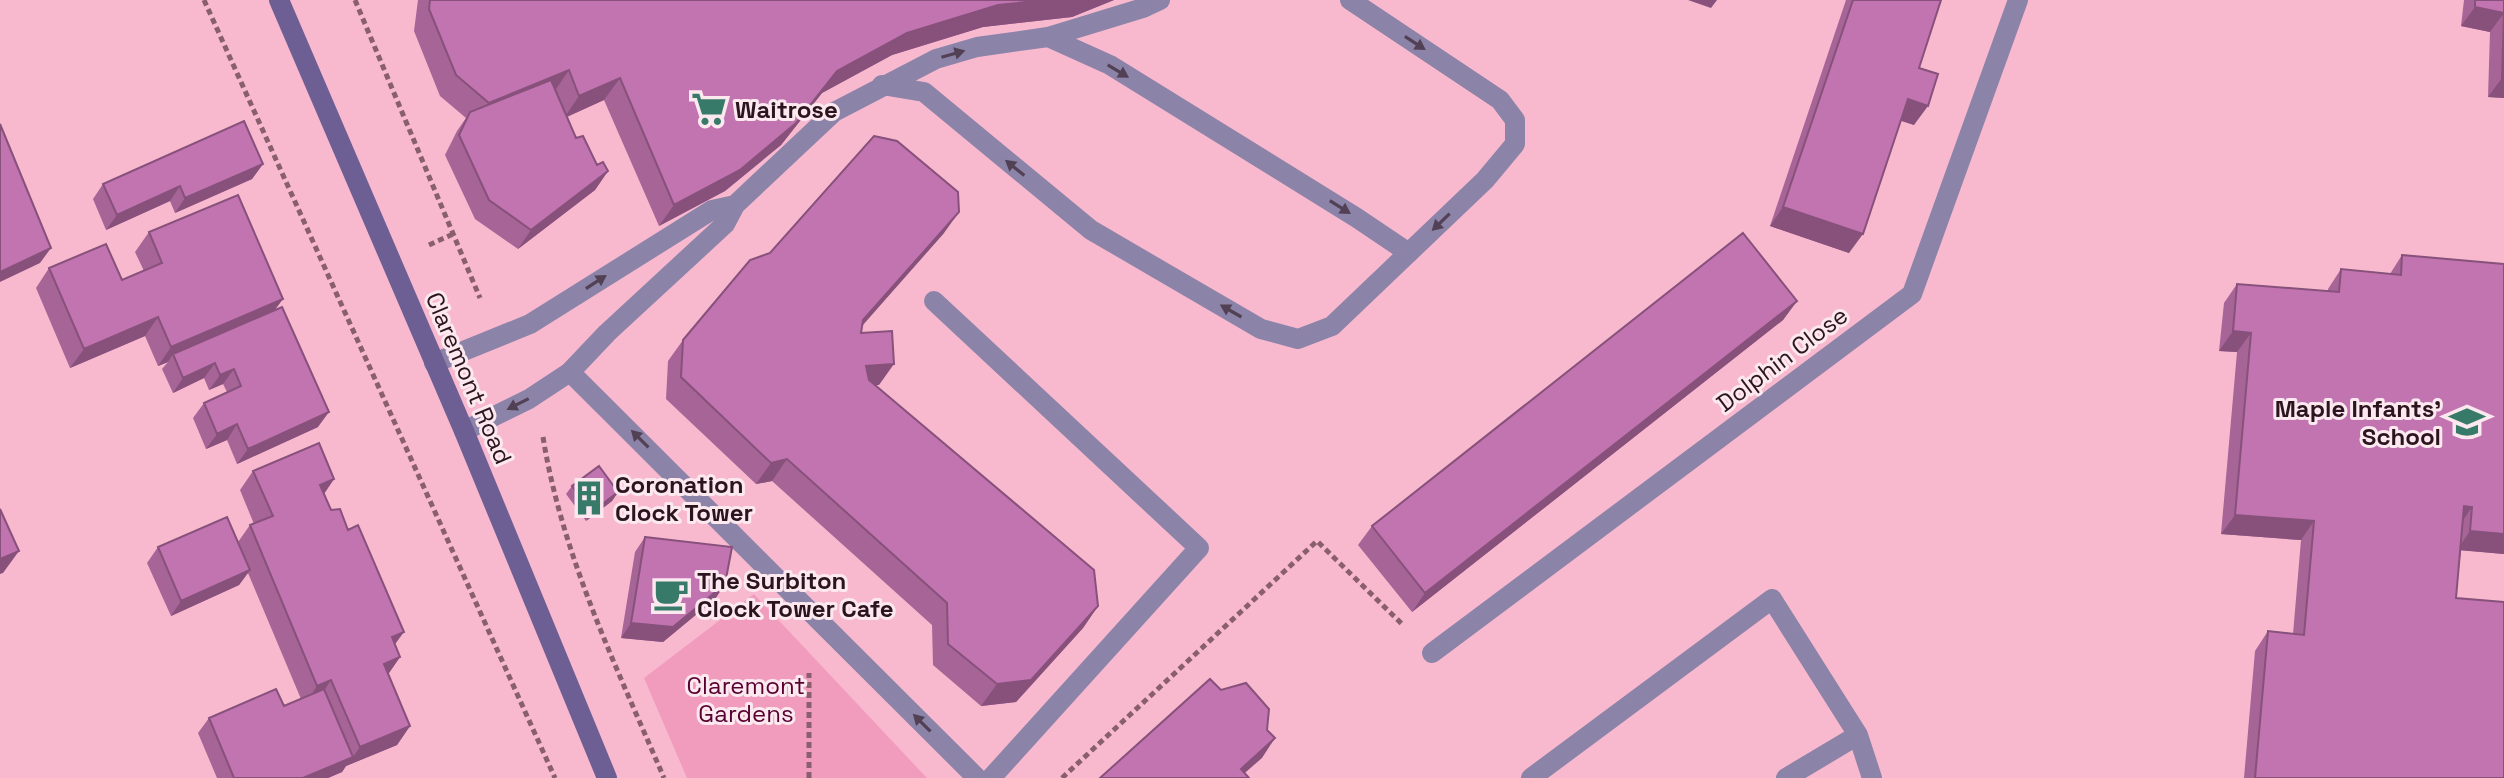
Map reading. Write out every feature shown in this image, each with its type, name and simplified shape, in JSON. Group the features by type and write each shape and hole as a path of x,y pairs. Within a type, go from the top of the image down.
{"main road":[{"name":"Claremont Road","path":"279,0 464,431 607,778"}],"street":[{"path":"464,431 529,399 570,372 607,333 725,224 735,205 834,112 936,59 977,47 1048,37 1160,0"},
{"path":"882,85 924,92 1091,230 1261,329 1298,339 1332,326 1485,180 1515,144 1515,120 1500,100 1350,0"},
{"name":"Dolphin Close","path":"1432,653 1912,294 2018,0"},
{"path":"1048,37 1110,65 1409,253"},
{"path":"434,363 530,324 712,210 735,205"},
{"path":"934,301 1199,548 991,778"},
{"path":"570,372 977,778"},
{"path":"1531,778 1772,599 1858,735 1872,778"},
{"path":"1786,778 1858,735"}],"path":[{"path":"204,0 555,778"},
{"path":"355,0 483,304"},
{"path":"424,247 453,234"},
{"path":"541,428 548,470 587,597 664,778"},
{"path":"1062,778 1317,541 1432,653"},
{"path":"809,608 809,778"}],"green space":[{"name":"Claremont Gardens","path":"754,594 927,778 687,778 644,678"}],"building":[{"name":"Waitrose","path":"430,0 1046,0 998,5 907,33 837,71 796,123 740,170 674,205 620,78 579,96 569,70 489,103 456,75 429,9"},
{"path":"1853,0 1941,0 1919,68 1938,74 1928,106 1908,99 1863,234 1783,207"},
{"path":"2475,0 2504,0 2504,13 2475,7"},
{"path":"2504,13 2504,78 2502,78"},
{"path":"551,80 576,138 583,136 597,165 603,162 608,171 531,230 489,200 459,135 470,112"},
{"path":"244,121 263,164 185,198 180,186 117,215 103,184"},
{"path":"0,124 51,248 0,272"},
{"path":"874,136 897,141 958,192 959,212 863,320 861,333 892,331 894,364 866,366 869,380 1094,570 1098,606 1031,680 997,684 948,644 947,603 787,459 771,463 681,377 683,340 750,260 770,253"},
{"path":"238,195 283,299 171,347 158,317 84,349 49,268 106,244 122,280 162,263 149,232"},
{"path":"1743,233 1797,301 1425,593 1372,526"},
{"path":"2402,255 2504,264 2504,534 2470,531 2472,507 2464,506 2456,598 2504,602 2504,778 2255,778 2268,631 2304,635 2314,521 2235,515 2251,333 2233,331 2237,284 2339,292 2341,269 2401,275"},
{"path":"282,307 329,412 248,449 237,424 217,434 204,403 241,386 234,369 220,375 215,363 183,378 173,354"},
{"path":"319,443 334,479 320,485 331,510 340,509 348,530 358,525 404,632 392,637 400,657 384,664 410,726 360,747 331,680 317,686 250,525 273,516 253,471"},
{"name":"Coronation Clock Tower","path":"599,466 618,492 592,512 572,486"},
{"path":"0,509 19,551 0,559"},
{"path":"227,517 250,570 181,601 158,547"},
{"name":"The Surbiton Clock Tower Cafe","path":"645,537 732,547 725,584 673,627 631,623"},
{"path":"1210,679 1221,690 1246,683 1269,709 1267,730 1275,738 1241,769 1249,778 1100,778"},
{"path":"276,689 284,706 324,689 353,757 303,778 234,778 209,718"}],"place":[{"name":"Waitrose","path":"709,109"},
{"name":"Maple Infants' School","path":"2467,422"},
{"name":"Coronation Clock Tower","path":"589,498"},
{"name":"The Surbiton Clock Tower Cafe","path":"671,594"}]}
